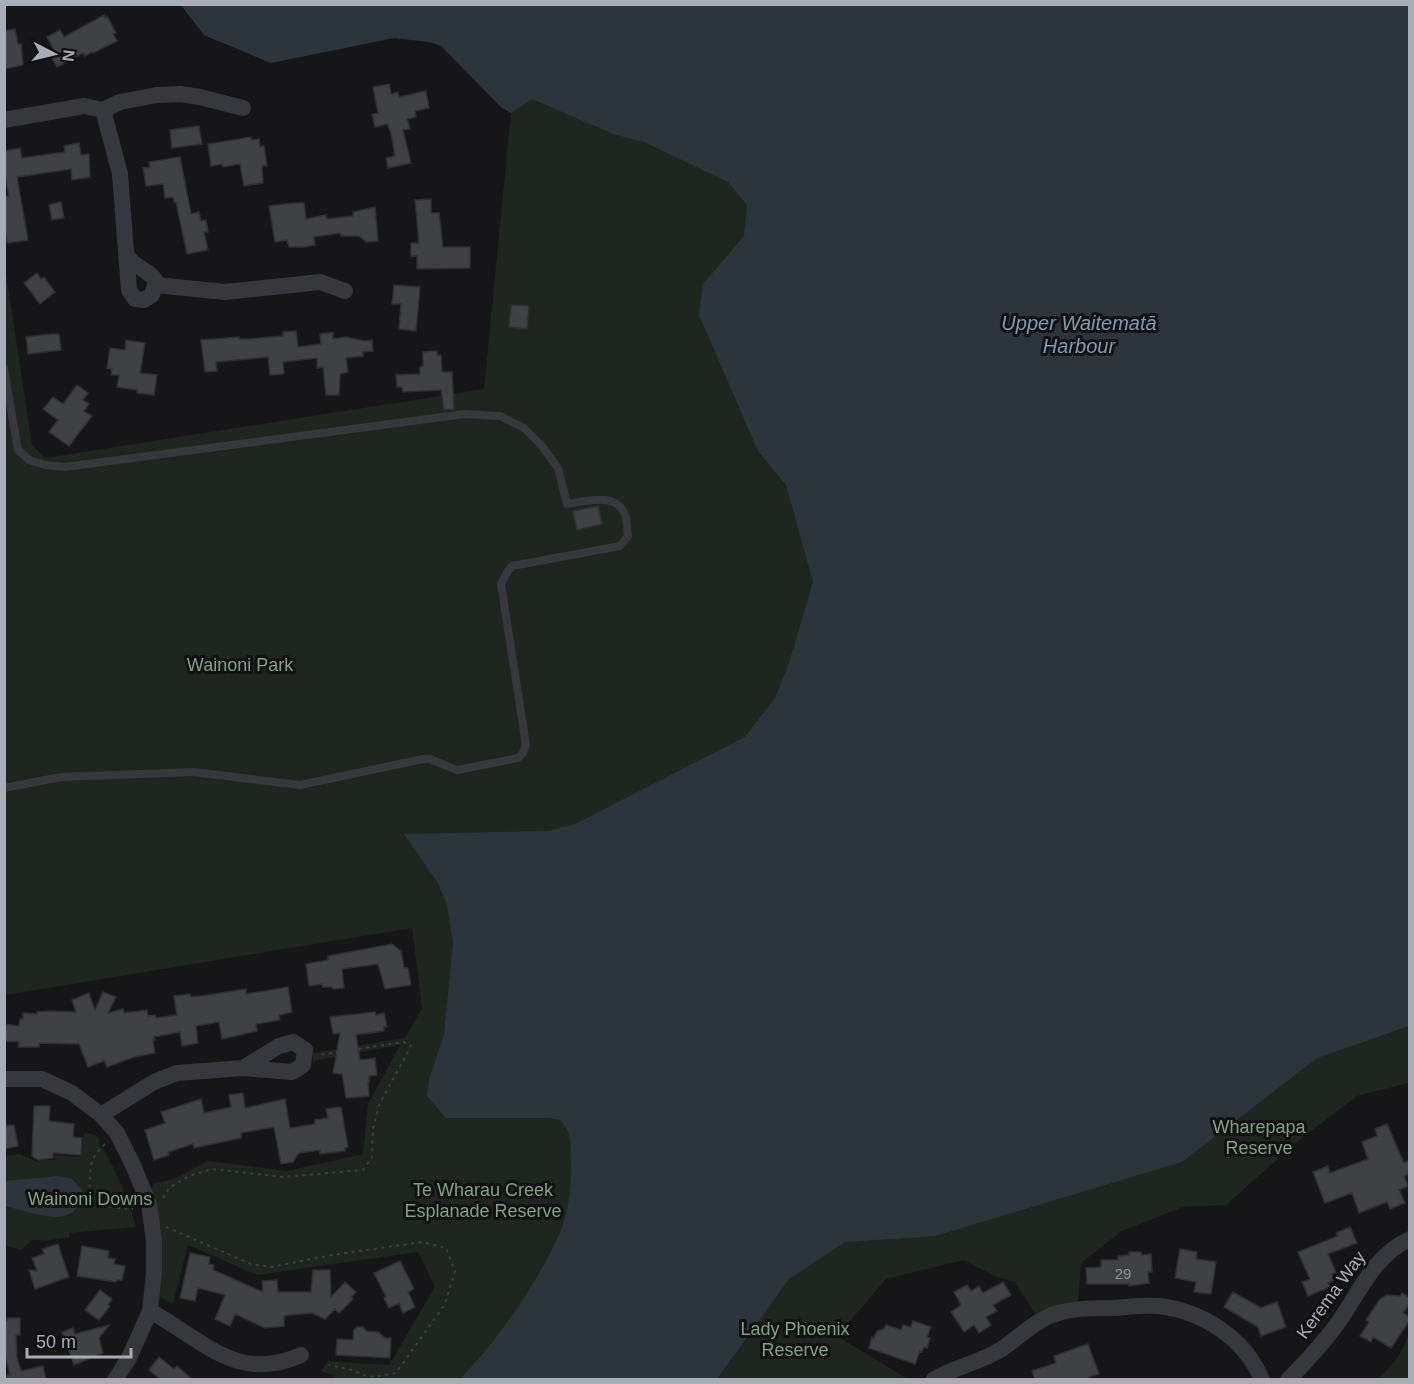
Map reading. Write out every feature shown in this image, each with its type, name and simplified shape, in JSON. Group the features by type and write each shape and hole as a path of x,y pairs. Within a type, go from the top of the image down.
{"street":[{"path":"4,120 84,106 103,110 120,102 157,95 180,94 243,108"},
{"path":"103,110 120,174 128,257 127,282 131,296 144,300 152,295 156,281 151,274 136,267 128,257"},
{"path":"156,285 225,292 320,282 345,291"},
{"path":"101,1115 154,1082 177,1073 243,1068"},
{"path":"4,1079 42,1080 72,1093 101,1115 117,1133 149,1204 154,1241 154,1273 150,1311 129,1358 115,1380"},
{"name":"Kerema Way","path":"1288,1380 1337,1324 1376,1263 1410,1239"},
{"path":"933,1380 944,1373 1001,1350 1039,1322 1056,1313 1077,1309 1156,1306 1182,1310 1222,1330 1240,1346 1262,1380"},
{"path":"150,1311 169,1321 209,1355 226,1365 249,1371 268,1372 286,1366 301,1355"}],"lane":[{"path":"4,368 18,450 29,460 45,465 65,467 465,414 500,416 524,428 541,445 558,468 567,504 602,499 615,503 626,516 628,536 620,546 512,566 501,584 525,737 523,753 518,758 458,771 430,759 423,759 300,785 193,772 61,777 4,788"}],"path":[{"path":"162,1205 169,1188 189,1176 212,1169 283,1177 363,1170 372,1157 373,1129 379,1105 411,1046 404,1042 311,1056"},
{"path":"88,1199 91,1182 89,1166 95,1153 105,1144"},
{"path":"67,1198 88,1199 115,1208 138,1209"},
{"path":"163,1219 165,1227 251,1264 271,1267 332,1255 422,1242 446,1248 455,1270 445,1304 396,1373 374,1377 364,1376 352,1370 329,1365"}],"green space":[{"name":"Upper Waitematā Harbour","path":"181,5 1409,5 1409,1083 1357,1096 1298,1141 1226,1205 1183,1207 1122,1231 1081,1263 1078,1303 1057,1306 1035,1314 1015,1282 997,1277 963,1260 886,1279 837,1336 908,1379 333,1379 332,1375 321,1371 328,1361 389,1365 435,1287 418,1252 257,1275 188,1245 173,1304 160,1297 161,1246 151,1189 154,1183 171,1180 208,1161 287,1171 363,1154 368,1104 400,1045 313,1061 313,1053 405,1038 422,1008 412,928 5,995 5,267 32,445 45,458 484,389 511,113 501,107 441,46 430,42 394,38 271,63 204,35"},
{"name":"Wainoni Downs","path":"84,1134 97,1136 100,1141 121,1184 136,1227 69,1233 69,1237 46,1241 32,1240 21,1250 4,1245 4,1156 20,1154 38,1162 54,1160 55,1155 81,1157"},
{"path":"1409,1334 1409,1379 1378,1379 1396,1358"}],"water":[{"name":"Upper Waitematā Harbour","path":"181,5 1409,5 1409,1026 1317,1058 1182,1162 935,1236 845,1242 789,1279 717,1379 460,1379 515,1311 559,1235 569,1197 570,1142 567,1129 560,1120 550,1118 446,1118 427,1096 429,1080 444,1035 453,942 447,905 438,883 404,834 548,831 575,824 745,737 775,698 789,663 813,582 786,485 758,451 699,315 703,284 744,236 747,205 728,182 644,142 613,134 532,99 511,113 501,107 441,46 430,42 394,38 271,63 204,35"},
{"path":"58,1176 72,1179 82,1190 79,1205 67,1215 51,1217 5,1206 5,1181"}],"building":[{"path":"104,15 105,18 107,16 116,33 113,34 117,41 85,56 83,53 57,67 50,54 55,52 47,37 60,30 64,37"},
{"path":"15,29 18,44 21,44 23,65 4,69 4,31"},
{"path":"389,84 391,94 398,92 399,97 426,91 429,108 415,111 416,117 407,119 410,129 403,130 411,163 388,168 386,158 395,156 391,133 387,124 375,127 372,114 378,113 373,87"},
{"path":"199,126 202,144 172,148 170,130"},
{"path":"251,137 252,140 259,139 260,147 264,146 267,166 262,166 263,183 244,186 240,164 223,167 222,164 211,166 208,144"},
{"path":"79,143 81,155 89,154 90,177 72,180 71,169 17,177 28,240 7,243 4,229 4,196 9,196 4,173 4,151 20,148 22,158 65,152 64,146"},
{"path":"180,157 191,214 199,212 201,221 206,220 208,232 204,232 208,250 187,254 176,202 173,197 165,198 163,184 146,186 143,168 150,167 149,162"},
{"path":"431,199 431,213 439,213 443,247 470,247 470,268 417,269 417,256 411,256 411,243 419,243 415,200"},
{"path":"61,202 64,218 52,220 49,205"},
{"path":"304,203 306,219 326,215 327,219 353,216 353,212 375,207 378,241 366,242 359,236 341,236 340,233 314,237 315,245 303,247 289,247 287,240 275,242 269,206"},
{"path":"37,273 41,279 44,277 55,292 40,304 24,283"},
{"path":"394,285 420,287 416,331 399,329 401,304 392,304"},
{"path":"511,305 529,306 527,329 509,327"},
{"path":"296,331 298,347 321,344 320,334 333,332 333,339 346,337 372,340 373,351 363,352 363,356 346,358 348,372 340,374 339,395 326,395 323,367 317,368 317,358 283,362 284,373 282,374 270,375 268,357 216,362 217,371 205,372 201,340 283,336 283,332"},
{"path":"59,334 61,350 28,354 26,337"},
{"path":"126,340 145,343 140,373 157,375 154,395 117,387 119,375 111,375 112,369 107,368 110,348 125,350"},
{"path":"437,351 437,355 441,355 442,372 452,372 454,409 444,410 441,390 403,392 402,387 397,387 396,375 420,374 420,367 423,366 423,352"},
{"path":"77,385 88,393 83,400 89,404 84,411 92,416 69,446 49,432 58,420 43,409 53,397 63,404"},
{"path":"598,506 602,524 577,530 573,511"},
{"path":"392,944 401,951 404,968 408,968 411,985 385,989 378,964 342,969 344,988 322,987 322,984 309,986 306,964 328,960 328,956"},
{"path":"288,987 292,1012 279,1015 280,1020 256,1024 257,1031 222,1039 219,1022 196,1026 198,1043 182,1046 180,1032 154,1037 155,1053 134,1057 107,1067 104,1061 88,1067 79,1044 39,1043 39,1047 18,1047 19,1042 4,1041 4,1024 19,1026 23,1013 76,1012 72,1000 89,993 95,1010 103,992 116,997 108,1013 123,1009 124,1013 147,1010 148,1016 155,1015 156,1018 177,1015 174,996 190,994 191,997 246,989 246,994"},
{"path":"375,1012 376,1015 384,1013 387,1027 384,1027 384,1031 356,1035 360,1060 375,1058 377,1075 369,1076 369,1096 346,1098 342,1074 333,1073 340,1033 333,1034 330,1017"},
{"path":"243,1093 245,1108 285,1099 290,1128 315,1124 315,1120 328,1118 326,1109 341,1107 348,1147 345,1151 320,1154 320,1150 299,1153 293,1162 281,1164 274,1127 241,1133 241,1138 194,1148 193,1144 168,1152 169,1155 154,1160 145,1130 165,1123 161,1112 201,1099 204,1113 231,1107 229,1095"},
{"path":"34,1106 50,1106 49,1121 74,1124 73,1137 82,1138 81,1155 53,1153 53,1158 38,1160 32,1156"},
{"path":"1387,1124 1404,1163 1410,1160 1410,1174 1404,1176 1408,1186 1399,1190 1405,1203 1390,1209 1387,1202 1359,1213 1352,1193 1325,1203 1313,1172 1328,1166 1330,1173 1368,1159 1362,1142 1377,1136 1375,1129"},
{"path":"14,1125 18,1146 4,1149 4,1126"},
{"path":"1350,1227 1357,1243 1328,1254 1336,1273 1332,1274 1334,1280 1328,1283 1330,1287 1308,1296 1302,1282 1310,1279 1298,1252 1338,1236 1336,1233"},
{"path":"58,1244 69,1277 35,1289 29,1270 37,1271 32,1258 44,1254 42,1249"},
{"path":"82,1246 109,1251 108,1258 115,1259 114,1264 125,1266 122,1280 116,1282 77,1276"},
{"path":"1180,1249 1197,1252 1196,1259 1216,1262 1211,1294 1194,1292 1196,1282 1175,1278"},
{"path":"1129,1252 1141,1252 1142,1255 1151,1254 1152,1272 1148,1272 1149,1283 1129,1286 1129,1284 1087,1284 1086,1268 1101,1267 1101,1260 1118,1260 1118,1256 1129,1255"},
{"path":"190,1253 210,1257 209,1264 214,1265 213,1270 263,1292 262,1281 277,1280 278,1292 311,1292 313,1270 330,1270 331,1297 345,1282 356,1292 351,1297 353,1299 339,1313 335,1309 325,1319 312,1313 290,1315 284,1316 284,1326 265,1328 235,1314 230,1326 215,1319 225,1295 198,1288 195,1301 180,1298"},
{"path":"400,1261 414,1289 408,1292 415,1307 403,1313 399,1303 389,1308 374,1273"},
{"path":"1003,1282 1011,1295 993,1305 997,1311 986,1317 991,1325 979,1333 974,1325 964,1332 951,1312 961,1305 954,1292 967,1285 971,1291 979,1286 983,1293"},
{"path":"100,1290 112,1299 108,1305 110,1306 99,1320 85,1310"},
{"path":"1233,1292 1261,1308 1277,1302 1286,1327 1261,1336 1258,1327 1224,1307"},
{"path":"1402,1293 1410,1298 1410,1303 1403,1313 1410,1317 1410,1320 1391,1348 1373,1337 1371,1342 1360,1336 1369,1322 1366,1320 1380,1299 1387,1295 1400,1296"},
{"path":"7,1318 20,1318 20,1335 16,1335 17,1358 21,1371 43,1366 46,1380 5,1380 4,1376 10,1374 4,1353 4,1321"},
{"path":"913,1321 931,1327 927,1337 930,1338 927,1348 924,1347 922,1352 920,1351 915,1364 869,1348 872,1337 874,1338 877,1331 884,1329 886,1325 901,1330 903,1325 911,1327"},
{"path":"109,1325 99,1338 103,1353 74,1365 62,1332 73,1328 75,1334"},
{"path":"357,1327 363,1327 366,1331 378,1332 385,1338 391,1338 390,1358 336,1355 337,1339 353,1340 354,1330"},
{"path":"1088,1344 1099,1374 1089,1377 1090,1380 1035,1380 1032,1371 1056,1363 1054,1356"},
{"path":"159,1357 174,1369 177,1366 193,1380 161,1380 149,1370"}],"park label":[{"name":"Wainoni Park","path":"240,665"},
{"name":"Wharepapa Reserve","path":"1259,1137"},
{"name":"Te Wharau Creek Esplanade Reserve","path":"483,1200"},
{"name":"Lady Phoenix Reserve","path":"795,1339"}]}
